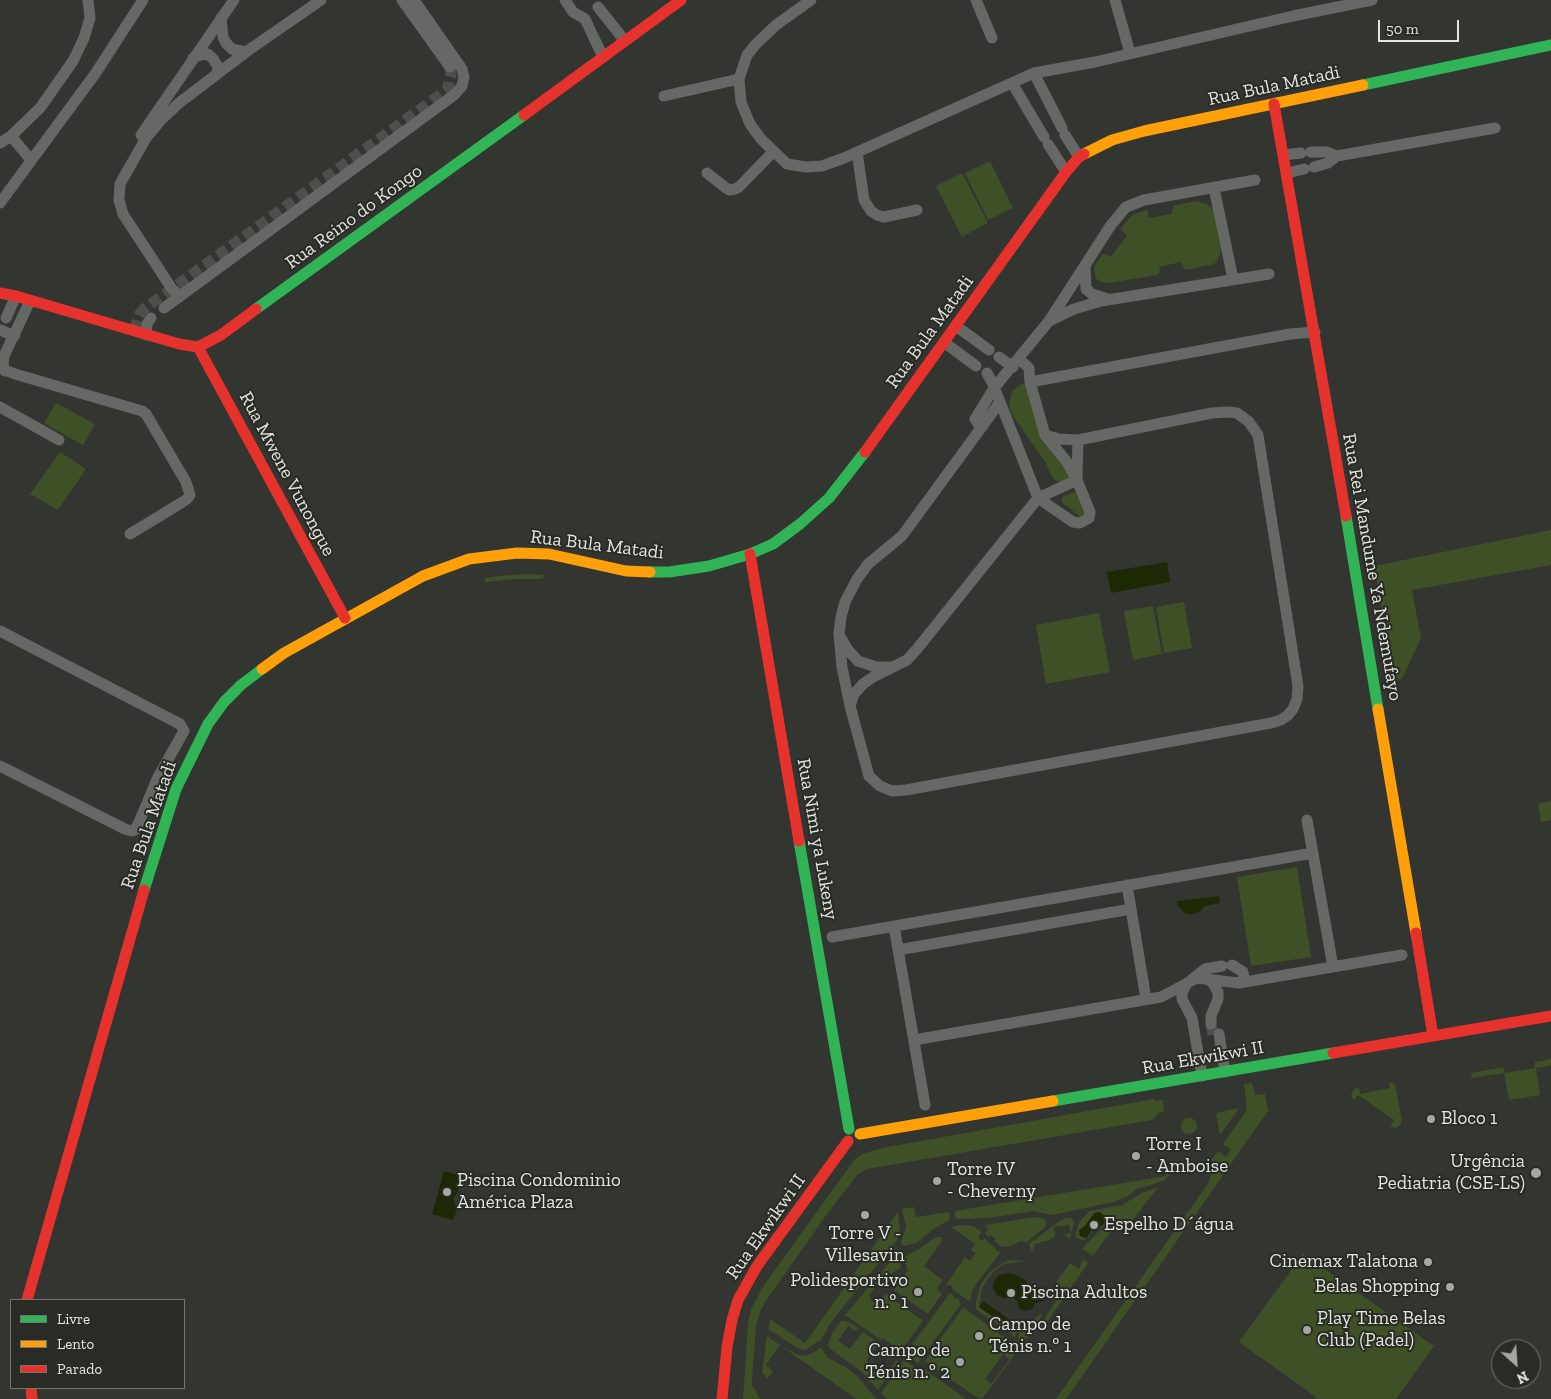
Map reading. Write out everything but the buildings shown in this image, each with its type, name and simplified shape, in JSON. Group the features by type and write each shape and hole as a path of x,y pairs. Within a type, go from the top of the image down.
{"street":[{"path":"0,142 11,136 40,108 74,61 90,18 88,0"},
{"path":"0,203 95,74 143,0"},
{"path":"173,302 115,217 112,199 114,181 127,157 234,0"},
{"path":"173,302 172,289 131,229 123,214 119,200 120,184 146,138 179,103 246,52 321,0"},
{"path":"402,0 450,67"},
{"path":"173,302 454,95 462,86 464,77 462,69 414,0"},
{"path":"565,0 573,12 584,19 603,57"},
{"name":"Rua Reino do Kongo","path":"198,347 221,335 681,0"},
{"path":"811,0 776,25 756,44 747,56 739,79 741,102 750,124 760,139 787,164 806,167 822,166 856,152 1034,73 1095,62 1293,16 1372,0"},
{"path":"976,0 992,38"},
{"path":"1115,0 1130,53"},
{"path":"584,19 596,12 598,4"},
{"path":"598,4 625,41"},
{"path":"221,18 223,37 226,43 232,49 246,52"},
{"name":"Rua Bula Matadi","path":"27,1299 150,868 178,785 208,724 224,702 241,685 284,653 345,618 423,576 469,560 517,553 550,554 626,571 669,572 709,566 750,554 773,544 800,524 829,498 853,469 1066,172 1079,157 1112,140 1144,131 1551,45"},
{"path":"193,58 208,54 218,67 217,74"},
{"path":"1034,73 1079,157"},
{"path":"664,96 739,79"},
{"path":"1012,83 1066,172"},
{"path":"1021,98 1041,88"},
{"name":"Rua Rei Mandume Ya Ndemufayo","path":"1274,104 1315,332 1433,1036"},
{"path":"1287,174 1328,163 1337,156 1495,128"},
{"path":"1047,143 1065,134"},
{"path":"11,136 31,160"},
{"path":"707,173 726,188 730,190 735,189 773,152"},
{"path":"856,152 864,200 870,212 884,217 917,210"},
{"path":"1284,155 1327,152 1337,156"},
{"path":"981,428 975,419 994,388 1049,321 1119,213 1126,207 1144,200 1255,180"},
{"path":"1214,188 1233,279"},
{"path":"1085,265 1086,289 1099,297 1109,300"},
{"path":"1049,321 1085,305 1269,274"},
{"path":"0,286 16,296"},
{"path":"0,293 190,347 198,347"},
{"path":"15,334 11,335 2,326 16,296"},
{"path":"30,301 4,356 2,370 142,411 146,414 186,482 190,495 187,499 130,534"},
{"path":"146,335 147,324 151,318"},
{"path":"956,326 989,350"},
{"path":"1030,382 1290,334 1315,332"},
{"path":"945,342 976,366"},
{"name":"Rua Mwene Vunongue","path":"198,347 345,618"},
{"path":"987,373 1038,498 1073,522 1080,523 1089,518 1090,512 1077,480 1067,462 1045,435 1030,382 1029,368 999,357"},
{"path":"1000,402 902,536 868,564 857,579 845,602 839,634 842,667 850,706 869,776 880,786 892,791 906,790 1281,720 1288,715 1297,699 1298,686 1258,435 1249,422 1237,413 1212,413 1078,440 1059,439 1045,435"},
{"path":"0,407 59,440"},
{"path":"1077,480 1078,440"},
{"path":"850,706 854,694 863,684 907,660 917,649 1038,498 1077,480"},
{"name":"Rua Nimi ya Lukeny","path":"750,554 849,1129"},
{"path":"0,631 180,724 184,728 183,735 159,776 135,830 132,831 0,766"},
{"path":"839,634 848,650 858,661 876,667 894,666"},
{"path":"159,776 178,785"},
{"path":"1308,820 1334,967"},
{"path":"832,937 1313,853"},
{"path":"1127,885 1146,999"},
{"path":"898,950 1131,909"},
{"path":"894,926 925,1105"},
{"path":"1202,1076 1194,1027 1182,993 1189,981 1203,978 1242,982 1402,955"},
{"path":"914,1040 1161,997 1189,981 1205,969 1227,966 1243,972 1242,982 1206,1013 1194,1013 1186,1007 1161,997"},
{"path":"1208,979 1216,987 1217,1002 1212,1016 1222,1072"},
{"name":"Rua Ekwikwi II","path":"722,1399 727,1347 738,1300 758,1266 848,1141 853,1143 858,1141 860,1134 1551,1016"},
{"path":"848,1141 846,1135 849,1129 856,1129 860,1134"}],"shaded area":[{"path":"990,161 1013,208 988,220 965,173"},
{"path":"962,173 988,223 962,237 936,186"},
{"path":"1196,201 1212,208 1215,215 1221,250 1218,260 1214,264 1185,270 1181,262 1159,267 1160,272 1157,275 1109,283 1097,280 1094,271 1095,265 1103,254 1111,257 1127,235 1121,228 1132,215 1147,210 1149,218 1172,214 1173,206"},
{"path":"1022,384 1028,385 1038,424 1075,473 1062,483 1052,477 1046,463 1011,413 1009,405 1012,391"},
{"path":"56,403 95,424 83,445 44,423"},
{"path":"60,452 86,469 58,510 30,494"},
{"path":"1078,491 1088,512 1081,517 1061,502 1063,496"},
{"path":"1551,530 1551,565 1412,590 1421,638 1402,679 1394,680 1374,566"},
{"path":"1167,562 1170,582 1111,593 1107,572"},
{"path":"529,574 544,575 543,579 485,582 485,578"},
{"path":"1184,602 1192,648 1164,653 1156,607"},
{"path":"1153,606 1162,654 1133,660 1124,611"},
{"path":"1099,613 1110,672 1046,684 1036,625"},
{"path":"1551,801 1551,820 1541,822 1538,803"},
{"path":"1297,867 1311,957 1251,966 1237,877"},
{"path":"1219,896 1220,903 1205,906 1199,912 1193,914 1186,914 1178,906 1177,901"},
{"path":"1551,1059 1551,1065 1536,1068 1540,1095 1509,1100 1504,1073 1472,1078 1471,1073 1503,1067 1505,1073 1535,1068 1535,1062"},
{"path":"1389,1082 1395,1084 1402,1121 1396,1128 1390,1126 1394,1120 1358,1095 1354,1100 1351,1095 1354,1089 1359,1087 1360,1094 1390,1088"},
{"path":"1252,1083 1255,1095 1265,1094 1268,1111 1066,1399 1056,1399 1210,1180 1212,1159 1218,1151 1226,1157 1231,1150 1223,1144 1247,1110 1244,1084"},
{"path":"1154,1099 1155,1101 1163,1100 1164,1112 1158,1113 1152,1120 867,1169 858,1174 827,1214 765,1302 756,1326 752,1379 752,1385 760,1399 743,1399 748,1323 751,1309 764,1285 855,1159 862,1154 882,1148"},
{"path":"1239,1108 1220,1135 1216,1113"},
{"path":"1189,1118 1195,1120 1197,1126 1195,1132 1189,1134 1183,1132 1181,1126 1183,1120"},
{"path":"1164,1165 1170,1170 1170,1174 1165,1180 1138,1188 1128,1196 1114,1202 1052,1215 1033,1211 989,1218 955,1218 955,1211 1166,1176"},
{"name":"Piscina Condominio América Plaza","path":"444,1171 462,1176 461,1186 453,1199 457,1210 453,1220 432,1214"},
{"path":"1158,1187 1128,1226 1117,1219 1101,1228 1096,1228 1105,1221 1103,1214 1099,1212 1091,1217 1079,1235 1083,1238 1089,1235 1092,1227 1089,1237 1083,1240 1075,1237 1079,1222 1090,1211 1122,1205 1142,1193"},
{"path":"914,1207 916,1217 949,1212 950,1218 916,1243 904,1246 901,1242 906,1227 902,1209"},
{"path":"898,1212 900,1233 897,1240 831,1322 821,1340 805,1350 799,1349 768,1329 770,1319 805,1343"},
{"name":"Espelho D´água","path":"1099,1212 1105,1216 1104,1224 1100,1227 1092,1227 1087,1238 1080,1236 1079,1230 1086,1225 1094,1213"},
{"path":"1035,1217 1044,1219 1046,1226 1027,1242 1020,1241 1011,1246 1002,1247 994,1241 995,1239 991,1235 989,1237 985,1234 988,1229 985,1225"},
{"path":"1066,1218 1071,1218 1074,1222 1070,1239 1063,1235 1071,1233 1069,1225 1054,1227 1055,1236 1048,1241 1035,1244 1032,1252 1029,1244"},
{"path":"1116,1224 1093,1256 1082,1249 1098,1232"},
{"path":"960,1225 973,1226 982,1232 978,1237 982,1241 984,1238 1000,1253 976,1284 970,1302 952,1289 949,1284 946,1285 965,1257 970,1261 976,1253 971,1250 975,1244 951,1227"},
{"path":"936,1237 943,1239 924,1266 943,1280 937,1289 942,1294 928,1314 894,1290 908,1270 903,1257"},
{"name":"Play Time Belas Club (Padel)","path":"1303,1254 1434,1346 1396,1399 1315,1399 1316,1397 1239,1342"},
{"path":"899,1258 901,1267 891,1274 886,1271 882,1277 879,1275 890,1262"},
{"path":"1083,1259 1088,1263 1042,1329 1039,1327 1058,1298 1057,1281 1070,1263 1079,1269"},
{"path":"1010,1260 1026,1261 1004,1264 993,1272 982,1288 979,1307 1013,1330 1015,1328 1018,1330 1015,1337 976,1309 981,1284 990,1272"},
{"name":"Piscina Adultos","path":"1011,1273 1024,1279 1033,1288 1043,1289 1046,1293 1044,1301 1035,1303 1032,1309 1025,1311 1020,1309 1017,1301 1013,1298 1004,1298 997,1295 993,1288 994,1281 999,1275"},
{"path":"877,1277 881,1279 869,1296 871,1300 878,1305 885,1295 893,1296 894,1300 923,1321 901,1351 883,1338 881,1340 845,1315"},
{"path":"950,1293 960,1300 961,1304 918,1363 905,1354"},
{"path":"983,1301 1017,1325 1013,1331 979,1307"},
{"path":"963,1307 1017,1347 1018,1350 982,1399 976,1397 925,1361","holes":["1003,1354 1010,1359 991,1384 985,1379"]},
{"path":"1041,1314 1041,1317 1026,1339 1021,1341 1018,1339 1020,1328"},
{"path":"841,1321 849,1322 858,1328 856,1331 848,1326 838,1341 850,1349 863,1332 879,1343 866,1361 885,1375 898,1361 878,1390 862,1372 829,1348 828,1344 833,1332"},
{"path":"767,1336 780,1345 766,1365 773,1371 768,1378 762,1372"},
{"path":"780,1345 798,1355 806,1356 821,1348 828,1358 846,1367 859,1378 876,1399 856,1399"},
{"path":"904,1360 913,1366 914,1369 924,1369 966,1399 887,1399 881,1393"}],"tunnel":[{"path":"134,331 139,315 144,309 448,89 451,76 450,67"},
{"path":"1211,1024 1213,1035"}],"traffic: fast":[{"path":"1363,85 1551,45"},
{"path":"256,309 524,115"},
{"path":"650,572 669,572 709,566 750,554 773,544 800,524 829,498 865,452"},
{"path":"1346,516 1378,709"},
{"path":"144,890 176,789 208,724 224,702 241,685 262,669"},
{"path":"799,841 849,1129"},
{"path":"1053,1101 1333,1053"}],"traffic: slow":[{"path":"1084,154 1112,140 1144,131 1363,85"},
{"path":"262,669 284,653 423,576 469,559 517,553 549,554 626,571 650,572"},
{"path":"1378,709 1416,933"},
{"path":"860,1134 1053,1101"}],"traffic: jam":[{"path":"524,115 681,0"},
{"path":"1274,104 1346,516"},
{"path":"865,452 1066,172 1084,154"},
{"path":"0,293 179,344 198,347 221,335 256,309"},
{"path":"198,347 345,618"},
{"path":"750,554 799,841"},
{"path":"27,1299 144,890"},
{"path":"1416,933 1433,1036"},
{"path":"1333,1053 1551,1016"},
{"path":"722,1399 727,1347 738,1300 757,1266 848,1141"},
{"path":"31,1389 32,1399"}],"place":[{"name":"Bloco 1","path":"1431,1119"},
{"name":"Torre I - Amboise","path":"1136,1156"},
{"name":"Urgência Pediatria (CSE-LS)","path":"1536,1173"},
{"name":"Torre IV - Cheverny","path":"937,1181"},
{"name":"Piscina Condominio América Plaza","path":"447,1192"},
{"name":"Torre V - Villesavin","path":"865,1215"},
{"name":"Espelho D´água","path":"1094,1225"},
{"name":"Cinemax Talatona","path":"1428,1262"},
{"name":"Belas Shopping","path":"1450,1287"},
{"name":"Polidesportivo n.º 1","path":"918,1292"},
{"name":"Piscina Adultos","path":"1011,1293"},
{"name":"Play Time Belas Club (Padel)","path":"1307,1330"},
{"name":"Campo de Ténis n.º 1","path":"979,1336"},
{"name":"Campo de Ténis n.º 2","path":"960,1362"}]}
